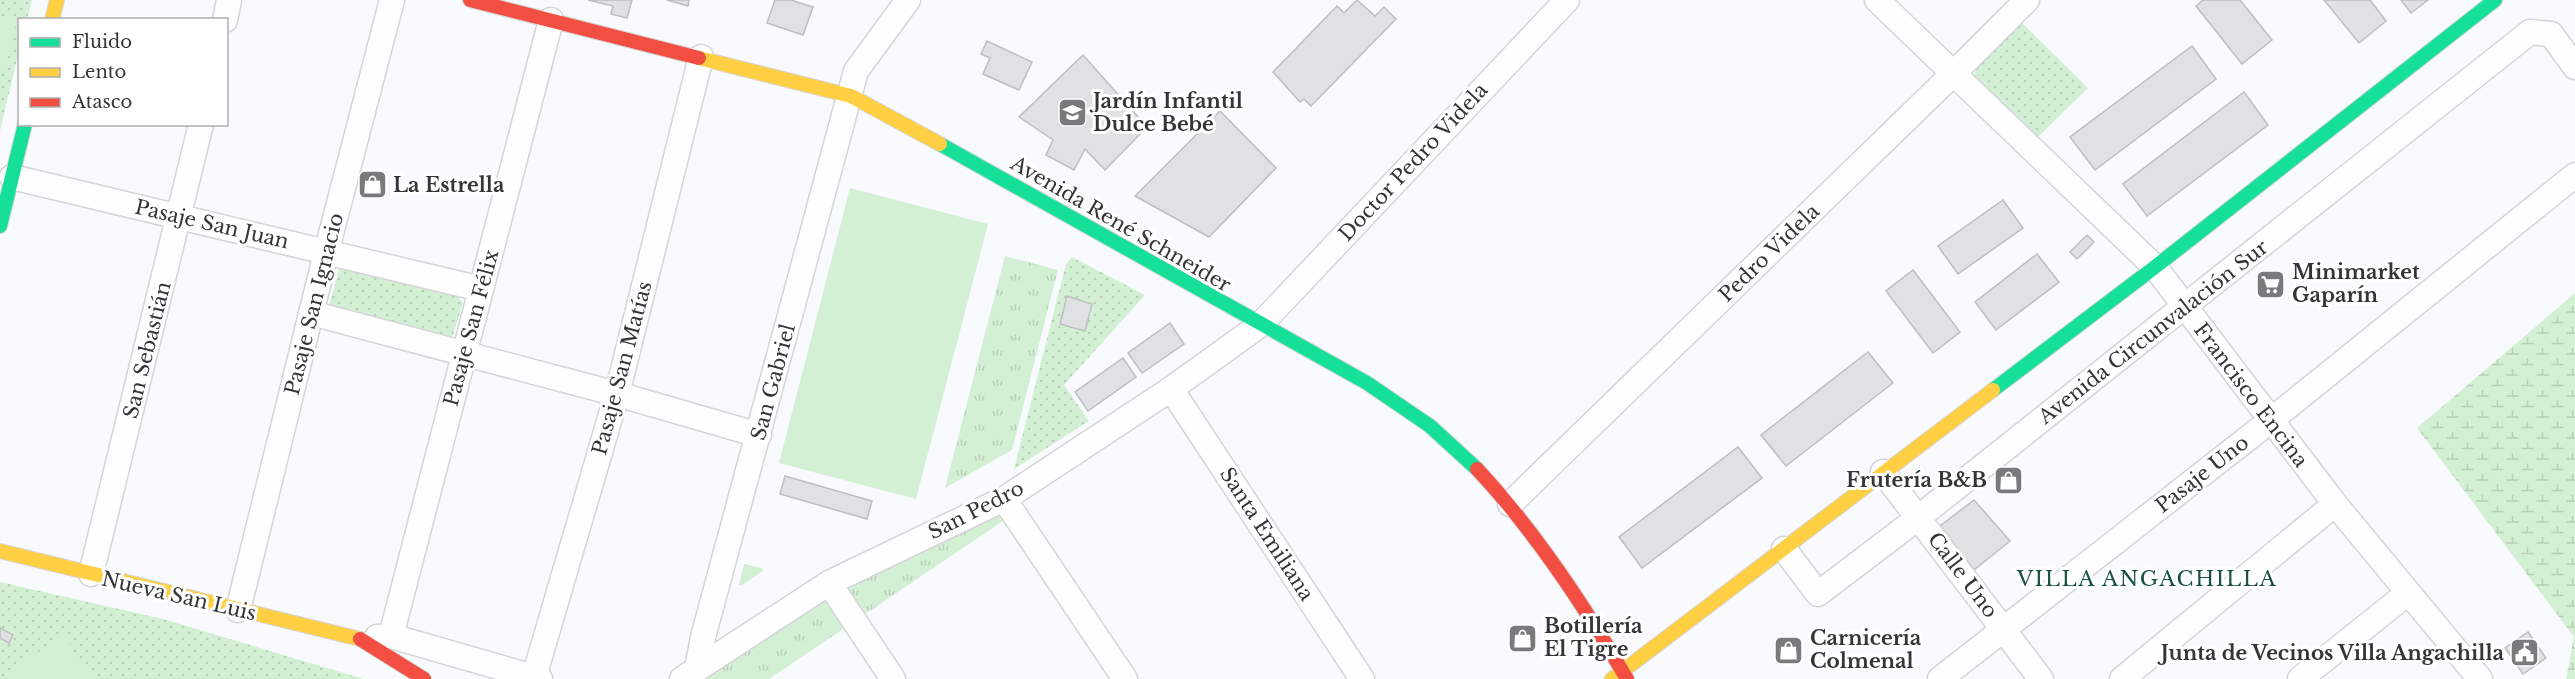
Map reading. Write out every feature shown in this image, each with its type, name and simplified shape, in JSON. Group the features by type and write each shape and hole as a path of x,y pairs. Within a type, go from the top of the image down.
{"main road":[{"path":"52,18 57,0"},
{"name":"Avenida René Schneider","path":"470,0 517,5 551,20 851,96 1073,217 1260,325 1367,383 1417,415 1461,452 1510,504 1597,627 1620,676"},
{"path":"1620,676 1883,472 2155,267 2494,0"},
{"path":"0,226 25,126"},
{"name":"Nueva San Luis","path":"0,551 359,638 424,679"}],"street":[{"path":"226,18 230,0"},
{"name":"Pasaje San Ignacio","path":"238,610 326,252 392,0"},
{"path":"851,96 856,71 908,0"},
{"name":"Doctor Pedro Videla","path":"1260,325 1567,0"},
{"name":"Francisco Encina","path":"1878,0 2155,267 2335,504 2480,679"},
{"name":"Pedro Videla","path":"1510,504 1954,74 2027,0"},
{"name":"Pasaje San Félix","path":"391,636 551,20"},
{"name":"Avenida Circunvalación Sur","path":"1784,549 1818,594 1919,517 2530,33 2551,34 2575,67"},
{"name":"Pasaje San Matías","path":"537,678 617,394 701,57"},
{"name":"San Gabriel","path":"690,674 703,637 851,96"},
{"name":"San Sebastián","path":"90,574 180,217 201,126"},
{"name":"Pasaje Uno","path":"1940,679 2270,421 2575,175"},
{"name":"Pasaje San Juan","path":"12,177 481,289"},
{"path":"311,312 617,394 759,435"},
{"name":"San Pedro","path":"690,674 829,583 1004,500 1172,389 1260,325"},
{"name":"Santa Emiliana","path":"1172,389 1362,679"},
{"name":"Calle Uno","path":"1883,472 2041,679"},
{"path":"1004,500 1125,679"},
{"path":"2122,679 2335,504"},
{"path":"829,583 893,679"},
{"path":"2300,679 2409,593"},
{"name":"Nueva San Luis","path":"359,638 391,636 537,678"}],"green space":[{"path":"0,0 32,0 27,18 18,18 18,55 0,131"},
{"path":"0,16 17,20 5,71 0,70"},
{"path":"2020,21 2088,88 2037,138 1974,76 1978,64"},
{"path":"850,188 988,224 916,499 779,463"},
{"path":"1005,256 1058,270 1012,450 945,488"},
{"path":"1072,257 1145,295 1064,385 1089,421 1014,469 1066,264"},
{"path":"341,262 454,291 463,303 453,335 442,339 328,310"},
{"path":"2575,293 2575,679 2566,679 2574,637 2417,428"},
{"path":"1004,511 1009,517 769,679 695,679 861,575"},
{"path":"744,564 762,568 763,571 739,585"},
{"path":"0,582 163,619 364,679 0,679"},
{"path":"63,635 93,679 0,679"}],"building":[{"path":"588,0 632,0 627,18 611,14 613,6"},
{"path":"667,0 689,0 688,6"},
{"path":"775,0 791,0 813,7 803,35 767,23"},
{"path":"1357,0 1375,16 1384,7 1396,19 1311,106 1304,99 1300,102 1273,72 1337,6 1344,13"},
{"path":"2203,0 2240,0 2272,40 2242,64 2196,6"},
{"path":"2324,0 2370,0 2386,21 2359,43"},
{"path":"2401,0 2428,0 2411,13"},
{"path":"987,41 1032,62 1019,90 983,74 990,58 981,54"},
{"path":"2192,46 2216,79 2095,170 2070,137"},
{"path":"1083,55 1147,127 1105,170 1085,149 1074,170 1046,155 1053,140 1019,117"},
{"path":"2244,92 2268,125 2147,216 2123,184"},
{"path":"1220,111 1276,168 1209,237 1135,196"},
{"path":"2003,200 2023,228 1958,274 1938,246"},
{"path":"2087,235 2094,242 2077,259 2070,252"},
{"path":"2037,254 2059,282 1996,330 1975,302"},
{"path":"1913,270 1960,332 1933,353 1886,291"},
{"path":"1067,296 1092,304 1085,331 1060,324"},
{"path":"1170,323 1184,344 1142,373 1128,353"},
{"path":"1868,352 1893,383 1786,466 1761,435"},
{"path":"1123,358 1136,377 1088,411 1075,392"},
{"path":"1738,447 1762,478 1642,568 1619,537"},
{"path":"785,476 872,501 867,519 780,494"},
{"path":"1974,500 2010,541 1974,570 1940,526"},
{"path":"0,628 13,635 9,643 0,638"},
{"name":"Junta de Vecinos Villa Angachilla","path":"2528,632 2546,658 2523,674 2505,648"}],"traffic: fast":[{"path":"1993,390 2155,267 2495,0"},
{"path":"0,226 25,126"},
{"path":"940,144 1367,383 1430,426 1477,469"}],"traffic: slow":[{"path":"52,18 57,0"},
{"path":"699,58 851,96 940,144"},
{"path":"1612,679 1993,390"},
{"path":"0,551 360,639"}],"traffic: jam":[{"path":"470,0 699,58"},
{"path":"1477,469 1499,493 1558,570 1627,679"},
{"path":"360,639 424,679"}],"place":[{"name":"Jardín Infantil Dulce Bebé","path":"1072,113"},
{"name":"La Estrella","path":"372,185"},
{"name":"Minimarket Gaparín","path":"2271,284"},
{"name":"Frutería B&B","path":"2008,480"},
{"name":"Botillería El Tigre","path":"1523,638"},
{"name":"Carnicería Colmenal","path":"1789,650"},
{"name":"Junta de Vecinos Villa Angachilla","path":"2525,653"}],"district":[{"name":"VILLA ANGACHILLA","path":"2147,579"}]}
